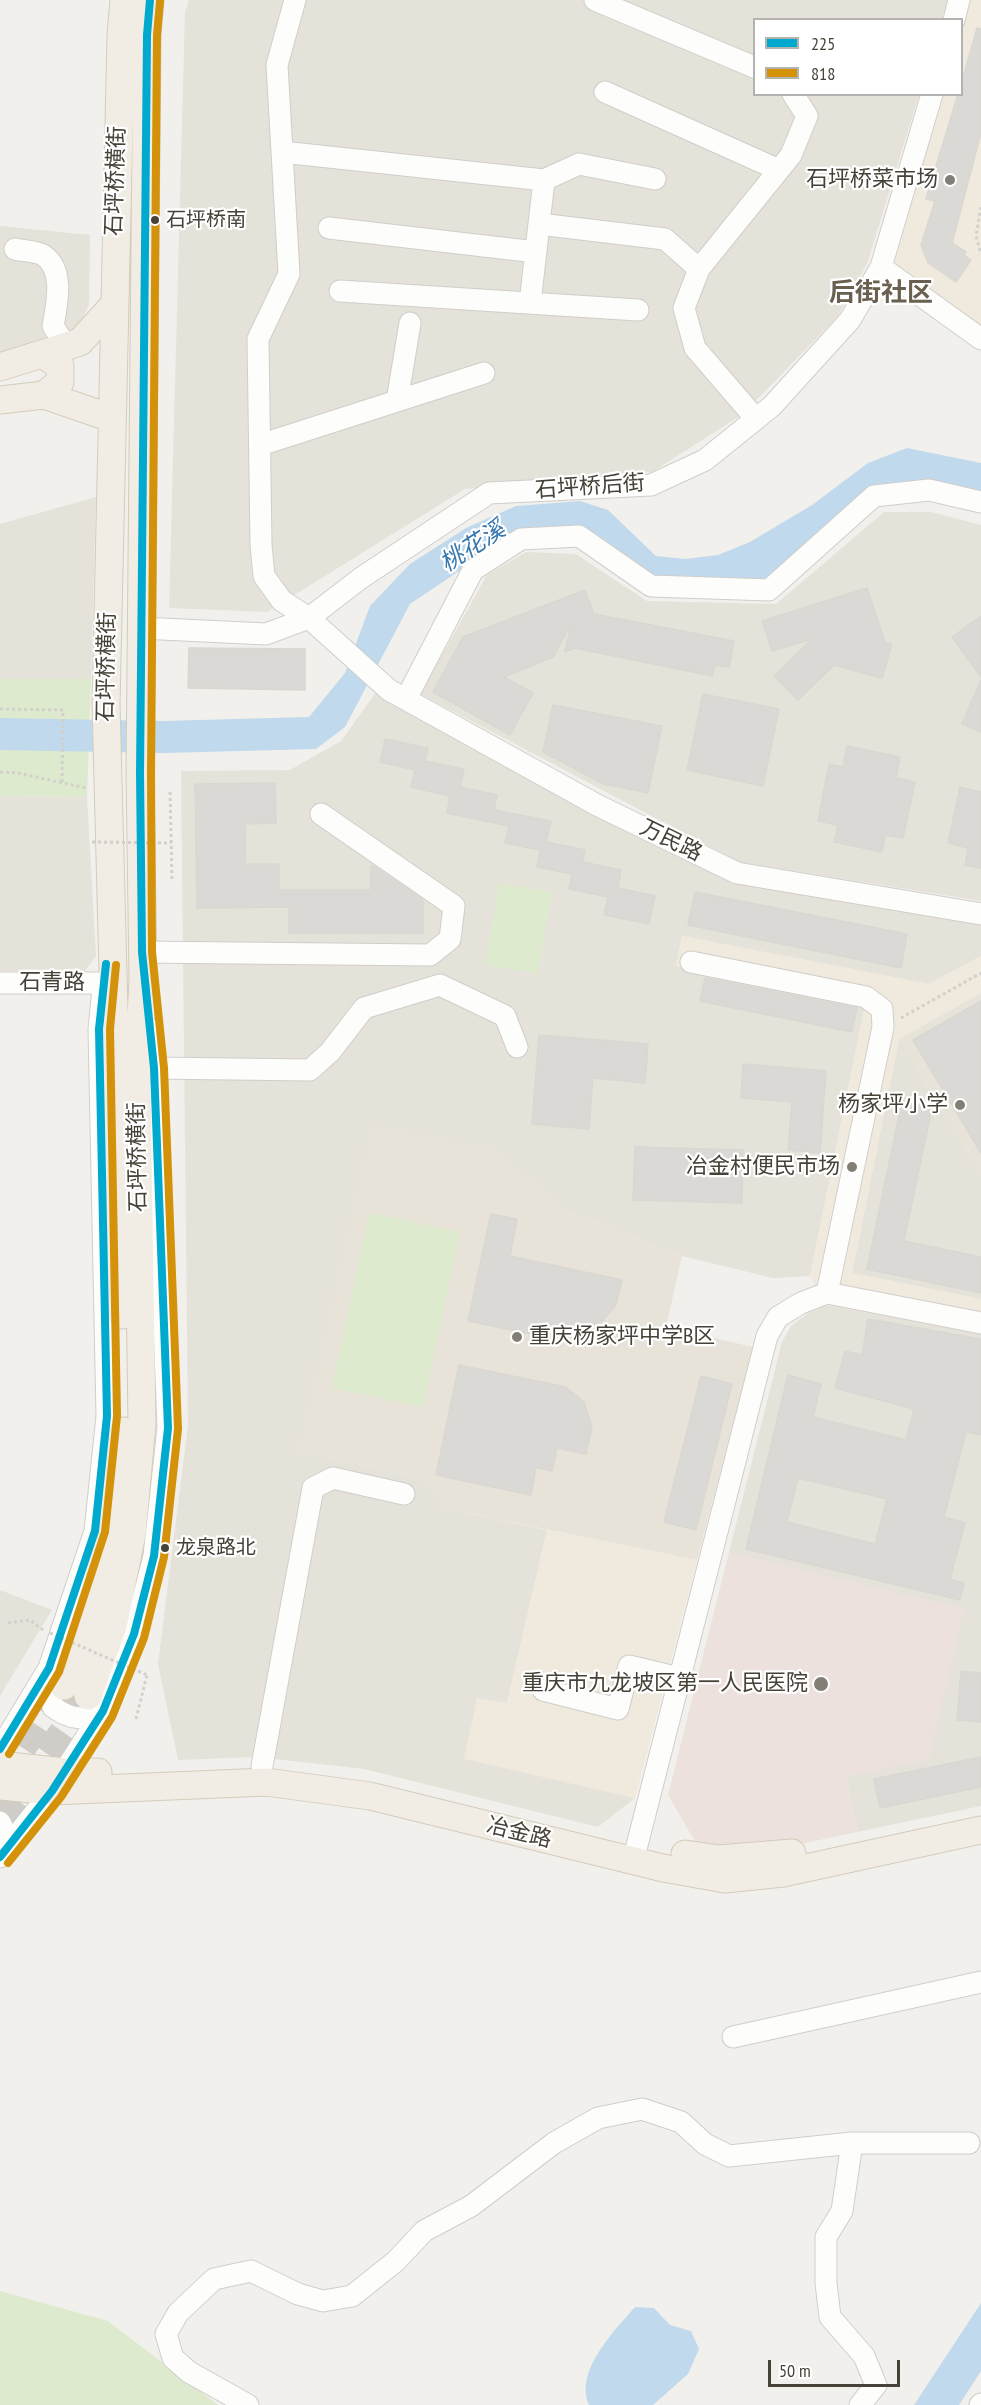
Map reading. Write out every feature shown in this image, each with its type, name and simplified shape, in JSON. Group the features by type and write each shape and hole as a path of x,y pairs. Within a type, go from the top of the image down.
{"main road":[{"name":"石坪桥横街","path":"76,1690 87,1619 112,1528 125,1419 112,934 99,779 106,704 112,307 124,0"},
{"name":"石坪桥横街","path":"76,1690 113,1626 132,1534 142,1423 137,1088 143,980 140,773 141,628 147,35 150,0"},
{"path":"0,367 80,342 112,307"},
{"path":"44,394 60,382 60,366 54,350"},
{"path":"0,400 44,394 111,418"},
{"path":"0,1765 58,1782"},
{"name":"冶金路","path":"58,1782 145,1772 262,1766 368,1780 635,1852 725,1879 783,1873 981,1830"},
{"path":"0,1786 58,1782"},
{"name":"冶金路","path":"58,1782 266,1782 370,1796 635,1852 719,1860 779,1856 981,1811"}],"street":[{"path":"118,0 121,33"},
{"path":"147,35 160,0"},
{"name":"万民路","path":"295,0 277,65 289,274 258,339 264,576 282,601 313,621 397,694 597,805 737,873 981,914"},
{"path":"595,0 753,67"},
{"path":"954,18 959,0"},
{"path":"605,92 779,170"},
{"path":"756,418 695,348 684,308 699,269 791,155 807,116 794,96"},
{"name":"石坪桥后街","path":"141,628 266,634 313,621 362,579 489,493 651,485 705,460 772,406 850,320 881,267 931,96"},
{"path":"282,152 544,180 579,164 655,179"},
{"path":"530,303 544,180"},
{"path":"539,224 665,239 699,269"},
{"path":"329,228 536,252"},
{"path":"15,249 43,254 56,268 58,298 53,326 54,350"},
{"path":"881,267 981,339"},
{"path":"340,291 638,310"},
{"path":"397,401 410,323"},
{"path":"260,444 484,373"},
{"path":"397,694 473,570 521,539 579,536 651,586 769,590 874,496 929,490 981,502"},
{"path":"142,952 430,955 450,939 454,906 321,814"},
{"path":"2,1854 58,1782 76,1690 107,1416 99,1029 103,982 112,934"},
{"path":"691,962 866,997 882,1009 883,1027 828,1293"},
{"path":"0,1749 76,1690 134,1634 145,1596 158,1527 167,1438 167,1384 154,1068 143,980"},
{"name":"石青路","path":"0,983 103,982"},
{"path":"154,1068 310,1070 330,1052 364,1008 440,985 505,1016 517,1047"},
{"path":"635,1852 767,1336 778,1317 801,1303 828,1293 981,1323"},
{"path":"262,1766 313,1488 333,1478 404,1494"},
{"path":"543,1690 618,1708 629,1666 679,1678"},
{"path":"0,1822 6,1835 2,1854"},
{"path":"733,2037 980,1986"},
{"path":"248,2405 189,2372 173,2358 166,2334 178,2313 214,2279 251,2271 298,2294 323,2301 352,2296 396,2261 424,2231 471,2206 554,2143 598,2118 642,2109 681,2122 705,2144 729,2156 852,2143 969,2143"},
{"path":"852,2143 842,2211 826,2236 826,2283 830,2317 864,2356 876,2385 860,2405"}],"path":[{"path":"981,207 975,236 981,254"},
{"path":"0,709 63,710 62,783"},
{"path":"0,772 62,783 99,779"},
{"path":"170,792 172,882"},
{"path":"92,842 171,843"},
{"path":"912,1012 981,973"},
{"path":"8,1623 30,1620 39,1628 147,1675 136,1719"}],"shaded area":[{"path":"189,0 948,0 942,18 753,18 753,96 919,96 867,264 838,316 743,414 652,472 465,489 267,612 169,608 185,11"},
{"name":"石坪桥菜市场","path":"970,0 981,0 981,329 894,265 943,96 963,96 963,27"},
{"path":"0,226 90,235 89,305 80,324 68,335 0,357"},
{"path":"96,497 91,679 0,679 0,524"},
{"path":"884,512 931,512 981,525 981,901 739,862 420,694 487,575 526,552 576,554 647,601 776,604"},
{"path":"377,691 734,881 981,922 981,956 929,984 682,936 676,966 865,1005 810,1276 773,1278 682,1256 564,1210 495,1150 299,1451 424,1479 447,1509 547,1530 507,1703 464,1758 635,1798 598,1827 364,1769 257,1757 178,1760 158,1664 188,1425 181,771 290,770 341,741"},
{"path":"0,796 87,797 96,956 85,971 0,971"},
{"name":"冶金村便民市场","path":"682,936 929,984 981,956 981,993 899,1039 852,1273 981,1299 981,1334 826,1305 810,1276 865,1005 676,966"},
{"name":"杨家坪小学","path":"981,993 981,1172 899,1039"},
{"path":"899,1039 981,1172 981,1299 852,1273"},
{"name":"重庆杨家坪中学B区","path":"372,1125 495,1150 564,1210 682,1256 666,1327 753,1347 697,1560 447,1509 424,1479 299,1451"},
{"path":"826,1305 981,1334 981,1806 857,1832 846,1776 729,1552 782,1342 791,1326 807,1314"},
{"path":"547,1530 697,1560 635,1798 464,1759 477,1698 507,1703"},
{"name":"重庆市九龙坡区第一人民医院","path":"729,1552 964,1609 929,1759 846,1777 857,1832 782,1848 697,1845 668,1795"},
{"path":"0,1590 52,1610 0,1696"}],"green space":[{"path":"0,679 91,679 87,797 0,796"},
{"path":"499,883 552,892 538,974 485,965"},
{"path":"369,1213 460,1232 423,1407 332,1388"},
{"path":"0,2291 108,2321 218,2405 0,2405"}],"water":[{"name":"桃花溪","path":"907,448 981,463 981,492 871,489 766,581 653,577 584,530 517,532 410,604 345,727 316,749 164,753 0,750 0,718 163,721 309,717 345,673 370,606 410,564 466,528 516,506 580,501 608,510 656,556 685,559 718,555 750,542 812,505 868,463"},
{"path":"981,2303 981,2371 959,2405 914,2405"},
{"path":"635,2307 654,2308 670,2325 691,2331 699,2349 688,2374 653,2405 589,2405 586,2392 587,2379 592,2365 608,2339"}],"building":[{"path":"977,28 981,29 981,133 952,243 966,252 964,255 971,260 956,282 928,263 921,245 935,201 926,199 957,96 963,96 963,77"},
{"path":"867,588 885,642 892,644 882,678 834,665 798,700 774,676 812,639 772,651 762,621"},
{"path":"585,590 594,614 734,641 729,667 715,665 712,676 575,648 565,652 571,624 553,657 504,677 533,693 510,735 433,692 463,637"},
{"path":"981,616 981,677 952,637"},
{"path":"189,648 305,649 305,690 188,688"},
{"path":"981,680 981,732 962,724"},
{"path":"703,694 779,709 763,786 687,770"},
{"path":"553,705 662,726 648,793 604,784 543,752"},
{"path":"385,739 428,748 425,761 464,769 460,787 497,795 494,810 551,821 546,842 585,850 583,862 621,870 618,888 655,896 649,924 604,915 608,897 569,889 572,874 537,867 540,850 505,843 509,826 447,813 450,796 411,787 415,770 380,762"},
{"path":"847,746 900,757 896,778 915,782 903,838 885,835 882,852 834,842 838,825 818,821 829,764 843,767"},
{"path":"275,783 276,823 245,824 245,864 279,864 279,890 371,890 371,866 374,866 423,900 423,933 289,933 289,907 197,908 195,784"},
{"path":"960,787 981,792 981,868 965,865 968,848 948,843"},
{"path":"695,892 907,934 901,968 688,925"},
{"path":"705,978 857,1008 852,1032 700,1001"},
{"name":"杨家坪小学","path":"981,1001 981,1153 913,1040"},
{"path":"539,1035 648,1044 645,1083 593,1078 589,1129 532,1124"},
{"path":"743,1064 826,1071 820,1153 788,1150 792,1102 741,1098"},
{"path":"902,1101 932,1108 904,1241 981,1257 981,1293 867,1269"},
{"path":"635,1147 743,1150 742,1203 633,1200"},
{"path":"491,1214 517,1219 510,1256 622,1280 616,1305 602,1321 585,1329 559,1330 543,1327 541,1336 468,1321"},
{"path":"868,1319 981,1339 981,1435 966,1432 944,1517 965,1523 950,1579 964,1583 960,1600 746,1549 788,1375 821,1384 813,1417 906,1440 914,1409 835,1388 845,1351 862,1355","holes":["798,1478 887,1499 875,1544 787,1522"]},
{"path":"459,1365 566,1387 584,1402 592,1427 586,1454 557,1448 552,1471 536,1467 531,1495 436,1475"},
{"path":"701,1376 732,1384 696,1530 664,1522"},
{"path":"961,1671 981,1673 981,1722 957,1720"},
{"path":"981,1757 981,1787 880,1808 874,1779"}],"tunnel":[{"path":"0,1782 64,1686"},
{"path":"0,1821 87,1697"}],"transit line":[{"name":"225","path":"0,1857 52,1791 103,1711 134,1634 154,1556 168,1428 154,1068 142,952 140,773 147,35 150,0"},
{"name":"818","path":"8,1863 61,1797 112,1717 144,1638 164,1557 178,1429 164,1068 152,952 151,773 157,35 160,1"},
{"name":"225","path":"0,1749 49,1668 95,1531 107,1416 99,1029 106,964"},
{"name":"818","path":"9,1754 59,1672 105,1532 117,1416 110,1029 116,965"}],"place":[{"name":"石坪桥菜市场","path":"950,180"},
{"name":"石坪桥南","path":"155,220"},
{"name":"杨家坪小学","path":"960,1105"},
{"name":"冶金村便民市场","path":"852,1167"},
{"name":"重庆杨家坪中学B区","path":"517,1337"},
{"name":"龙泉路北","path":"165,1548"},
{"name":"重庆市九龙坡区第一人民医院","path":"821,1684"}],"district":[{"name":"后街社区","path":"881,294"}]}
